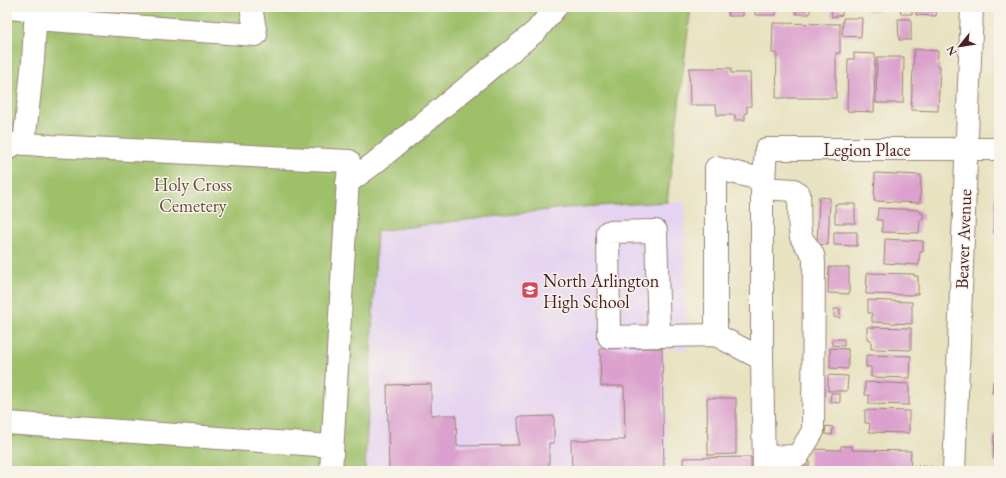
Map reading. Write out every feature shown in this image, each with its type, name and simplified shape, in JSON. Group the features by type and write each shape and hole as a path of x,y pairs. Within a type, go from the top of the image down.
{"street":[{"path":"7,8 256,35 251,7"},
{"path":"348,183 536,31 556,7"},
{"name":"Beaver Avenue","path":"944,469 967,148 972,7"},
{"path":"36,12 33,61 16,146 51,146 349,161 331,471"},
{"name":"Legion Place","path":"763,184 766,149 999,149"},
{"path":"716,335 716,168 763,184 794,190 800,194 800,235 806,246 813,254 814,262 813,431 798,456 764,464 762,358 763,184"},
{"path":"659,336 656,231 608,232 609,337 716,335 762,358"},
{"path":"7,423 332,446"}],"path":[{"path":"910,466 944,469"}],"shaded area":[{"name":"North Arlington High School","path":"684,202 687,349 664,349 668,471 365,471 377,231 563,208"}],"green space":[{"name":"Holy Cross Cemetery","path":"7,7 691,7 667,202 563,208 377,231 365,471 7,471"}],"building":[{"path":"728,7 743,7 743,16 728,16"},
{"path":"755,7 776,7 776,15 755,15"},
{"path":"796,7 810,7 810,14 796,14"},
{"path":"866,7 878,7 879,11 866,11"},
{"path":"900,7 912,7 912,14 901,14"},
{"path":"916,7 937,7 936,16 916,15"},
{"path":"842,8 842,15 832,17 831,9"},
{"path":"843,18 862,18 861,37 842,36"},
{"path":"898,19 911,19 911,40 899,40"},
{"path":"773,23 840,24 840,53 836,53 836,98 776,98 777,53 772,53"},
{"path":"914,49 938,51 937,66 940,66 938,111 911,110"},
{"path":"854,53 875,54 874,112 847,111 848,59 854,59"},
{"path":"877,57 904,57 903,103 876,103"},
{"path":"689,68 731,68 731,73 750,73 751,106 747,106 745,120 735,120 735,115 717,115 716,105 690,105"},
{"path":"875,173 921,175 920,203 874,201"},
{"path":"996,183 999,184 999,233 994,233"},
{"path":"819,197 830,198 828,245 817,244"},
{"path":"835,204 855,204 855,223 835,223"},
{"path":"878,208 920,210 920,213 923,213 923,220 920,220 919,233 882,232 882,220 877,220"},
{"path":"834,232 857,232 857,246 834,245"},
{"path":"885,239 923,241 923,252 920,252 919,265 884,263"},
{"path":"829,267 849,267 849,294 828,293"},
{"path":"867,273 914,274 914,276 918,276 918,294 866,294"},
{"path":"996,277 999,277 999,286 996,286"},
{"path":"868,300 912,302 912,324 872,322 872,313 868,313"},
{"path":"834,309 840,309 840,318 834,317"},
{"path":"867,327 911,328 911,350 871,349 871,340 867,339"},
{"path":"997,333 999,333 999,358 997,358"},
{"path":"832,339 844,339 844,346 832,345"},
{"path":"662,348 664,471 572,471 571,440 625,440 624,386 601,386 600,349"},
{"path":"830,348 848,349 848,369 830,368"},
{"path":"866,355 911,356 910,378 871,377 871,367 866,367"},
{"path":"828,375 848,376 847,391 828,391"},
{"path":"993,381 999,382 999,393 992,393"},
{"path":"865,382 909,384 909,405 869,404 869,395 865,395"},
{"path":"431,384 431,415 456,415 457,446 519,445 518,417 554,416 554,443 549,443 549,471 389,471 387,385"},
{"path":"831,393 840,394 840,403 830,402"},
{"path":"707,398 736,398 736,454 708,455"},
{"path":"865,410 909,411 909,433 869,432 870,423 865,423"},
{"path":"826,426 833,427 832,435 825,434"},
{"path":"994,435 999,435 999,459 993,459"},
{"path":"841,446 852,446 852,450 911,451 910,471 805,471 805,466 809,466 810,449 841,450"},
{"path":"751,457 751,471 683,471 683,458"}],"place":[{"name":"North Arlington High School","path":"530,290"}]}
